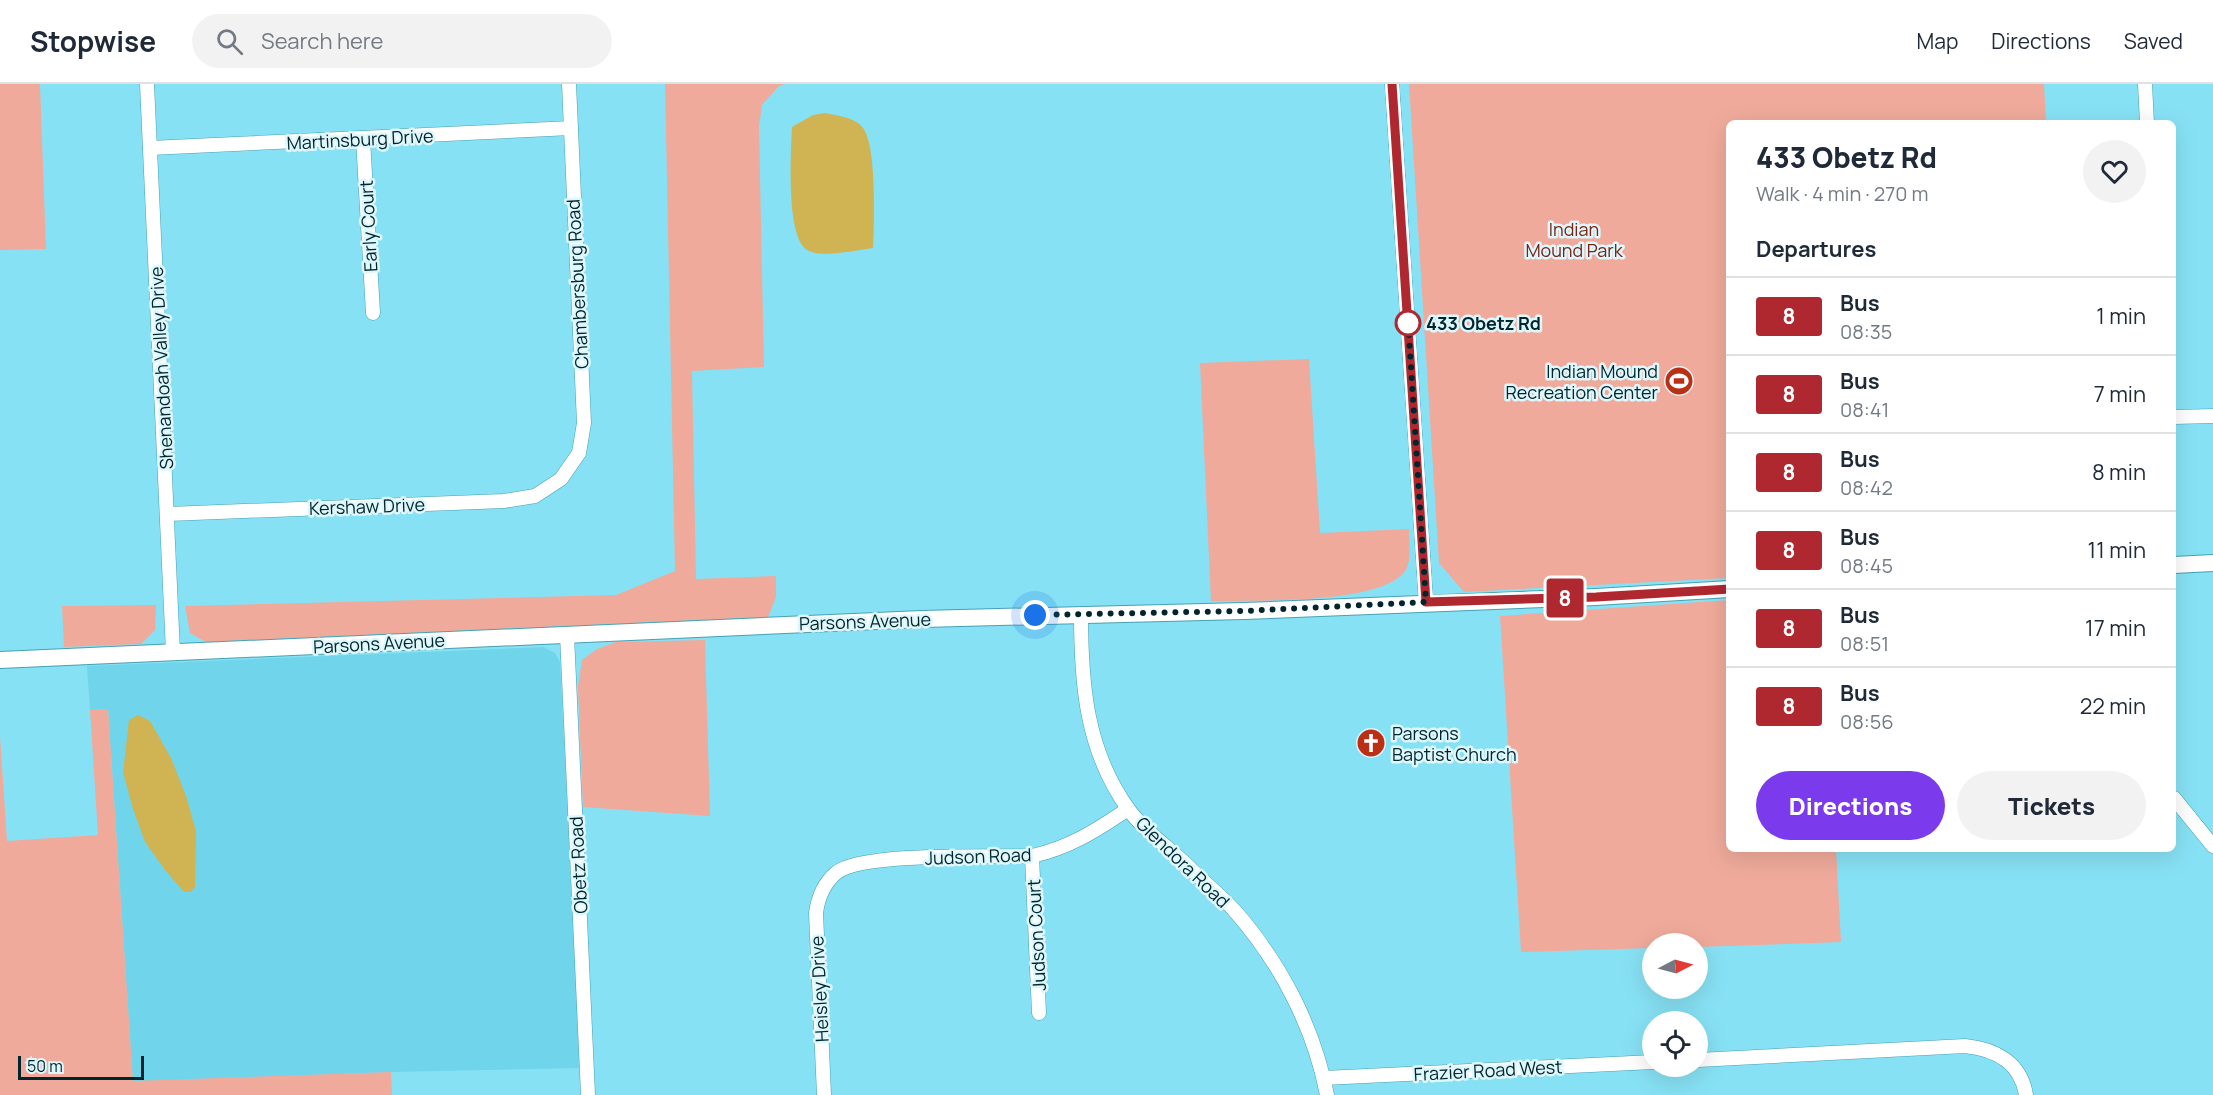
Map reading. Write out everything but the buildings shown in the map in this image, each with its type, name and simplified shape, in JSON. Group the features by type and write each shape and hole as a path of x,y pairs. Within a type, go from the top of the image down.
{"street":[{"name":"Shenandoah Valley Drive","path":"147,84 173,652"},
{"name":"Chambersburg Road","path":"561,479 579,453 584,423 569,84"},
{"path":"1392,84 1426,602"},
{"path":"2145,84 2147,120"},
{"name":"Martinsburg Drive","path":"150,148 571,128"},
{"name":"Early Court","path":"363,139 373,313"},
{"path":"2176,417 2213,416"},
{"name":"Kershaw Drive","path":"168,514 504,501 535,496 561,479"},
{"path":"2176,565 2213,563"},
{"name":"Parsons Avenue","path":"0,660 911,619 1244,611 1596,597 1726,589"},
{"name":"Glendora Road","path":"1081,614 1081,670 1086,711 1100,756 1128,809 1141,825 1173,851 1234,910 1268,954 1301,1012 1324,1078 1327,1095"},
{"name":"Obetz Road","path":"567,635 588,1095"},
{"path":"2176,800 2213,846"},
{"name":"Judson Road","path":"825,885 837,872 854,864 872,861 1032,856 1052,852 1080,840 1128,809"},
{"name":"Judson Court","path":"1032,856 1039,1013"},
{"name":"Heisley Drive","path":"824,1095 816,913 818,897 825,885"},
{"path":"1708,1060 1965,1047 1988,1050 2007,1060 2021,1077 2026,1095"},
{"name":"Frazier Road West","path":"1324,1078 1642,1063"}],"shaded area":[{"path":"825,113 856,121 863,128 867,137 871,151 874,186 873,248 831,254 815,253 801,244 796,231 791,194 792,127 813,115"},
{"path":"543,647 555,653 560,662 581,1068 391,1072 133,1082 108,709 90,710 87,666"},
{"path":"138,715 150,721 171,758 186,796 196,831 195,887 191,892 184,892 145,842 133,809 123,772 129,720"}],"green space":[{"path":"0,84 40,84 46,249 0,250"},
{"path":"665,84 785,84 779,86 762,105 759,126 764,367 692,371 696,579 776,576 776,597 768,617 206,642 190,633 185,606 616,595 675,571"},
{"name":"Indian Mound Park","path":"1409,84 2044,84 2046,120 1726,120 1726,578 1464,592 1439,563"},
{"path":"1309,359 1320,533 1409,529 1410,551 1407,567 1391,582 1370,590 1344,595 1285,600 1211,601 1200,363"},
{"path":"1726,600 1726,852 1836,852 1841,942 1708,947 1708,933 1642,933 1642,948 1521,952 1500,616"},
{"path":"156,605 155,630 141,644 64,647 62,606"},
{"path":"705,640 710,816 583,807 578,686 582,660 597,649 616,642"},
{"path":"108,709 133,1081 391,1072 392,1095 0,1095 0,736 7,841 98,835 90,710"}],"bus line":[{"name":"8","path":"1392,84 1426,602 1596,597 1726,589"}],"place":[{"name":"433 Obetz Rd","path":"1408,323"},
{"name":"Indian Mound Recreation Center","path":"1679,381"},
{"name":"Parsons Baptist Church","path":"1371,743"}],"route":[{"path":"1035,615 1244,611 1426,602 1408,320 1408,323"}]}
